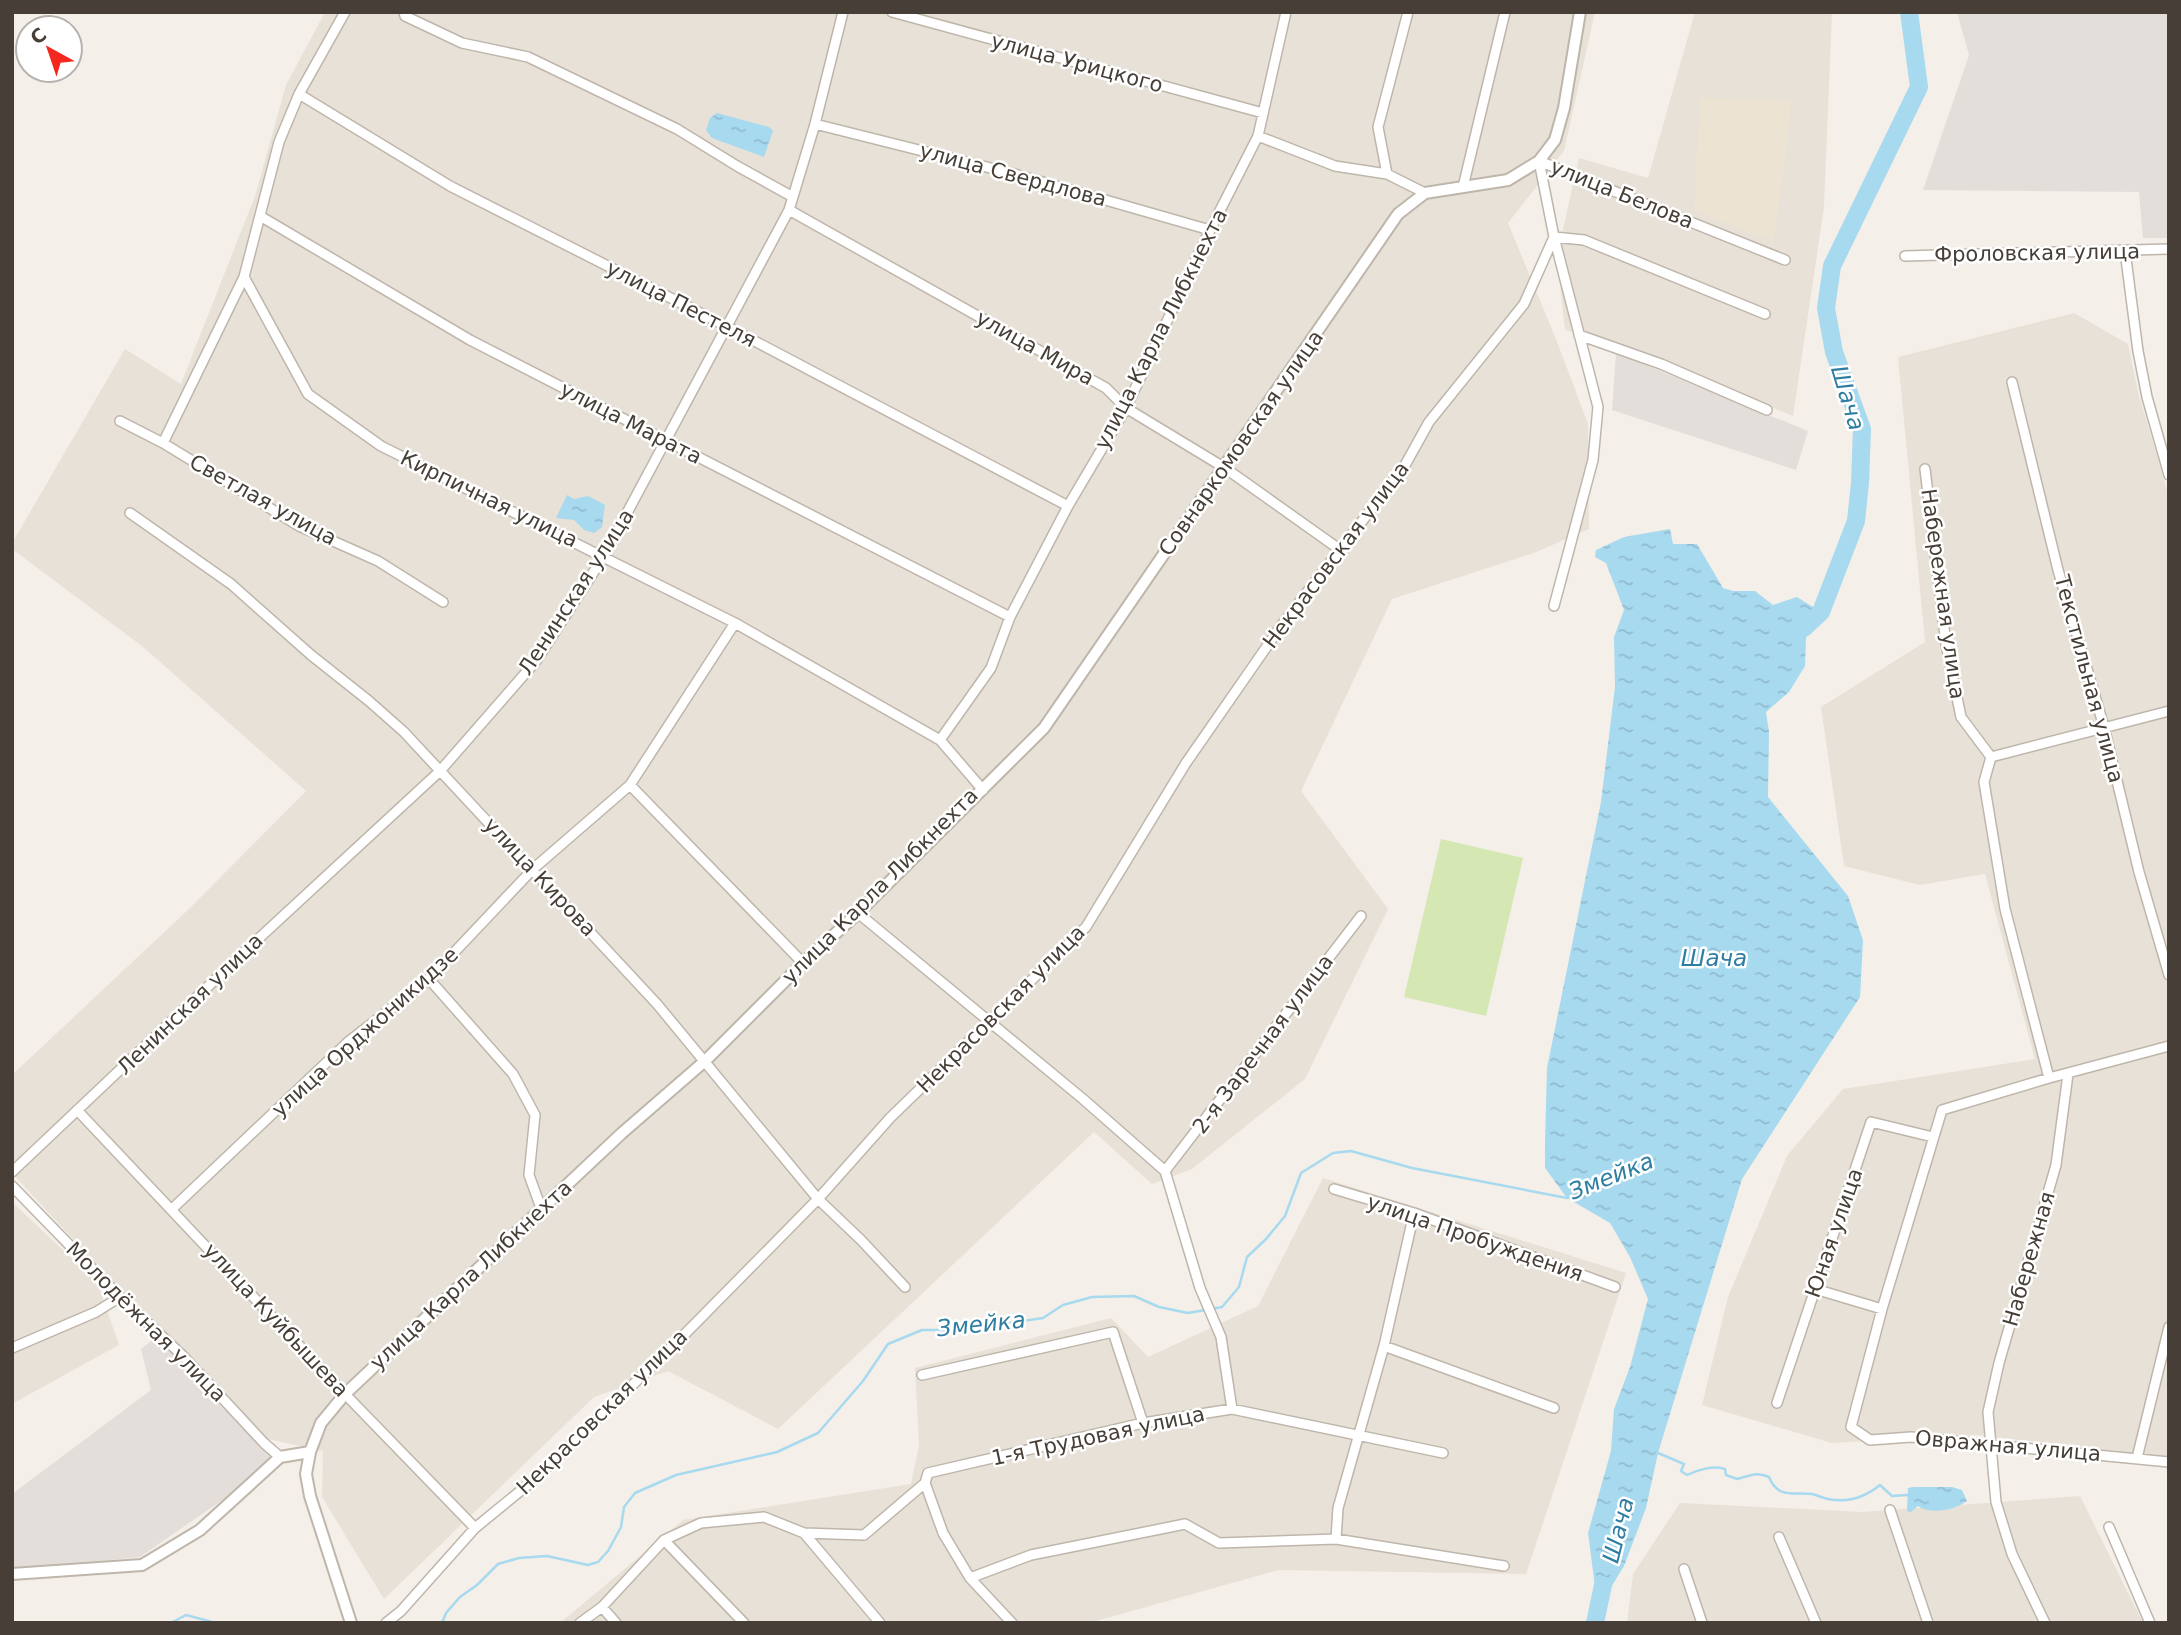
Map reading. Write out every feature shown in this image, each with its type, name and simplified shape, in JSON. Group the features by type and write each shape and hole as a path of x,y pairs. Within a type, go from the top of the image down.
{"street":[{"path":"163,443 244,276 279,142 299,94 345,12"},
{"path":"404,12 405,16 461,43 528,57 677,129 793,197"},
{"name":"Ленинская улица","path":"12,1172 440,771 536,661 604,556 789,210 815,124 843,12"},
{"name":"улица Урицкого","path":"892,12 1263,113"},
{"name":"улица Карла Либкнехта","path":"351,1623 310,1496 306,1474 310,1452 321,1423 345,1394 622,1133 705,1061 983,790 940,740 991,668 1010,617 1068,506 1126,408 1210,230 1258,136 1286,12"},
{"path":"1387,174 1378,127 1408,12"},
{"path":"1463,187 1505,12"},
{"path":"1539,161 1555,140 1564,108 1580,12"},
{"name":"улица Пестеля","path":"299,94 450,186 726,326 1068,506"},
{"name":"улица Свердлова","path":"815,124 1018,175 1210,230"},
{"path":"1258,136 1335,166 1387,174 1425,193"},
{"name":"Совнаркомовская улица","path":"983,790 1044,728 1398,214 1425,193 1508,180 1539,161"},
{"name":"улица Белова","path":"1539,161 1554,237 1598,407 1593,460 1554,606"},
{"name":"улица Белова","path":"1539,161 1785,260"},
{"name":"улица Мира","path":"789,210 1107,388 1126,408 1225,468 1339,549"},
{"name":"улица Марата","path":"260,216 470,340 1010,617"},
{"path":"1554,237 1584,240 1765,314"},
{"name":"Некрасовская улица","path":"386,1623 401,1611 475,1528 535,1479 676,1343 818,1199 890,1118 1086,927 1186,763 1281,626 1404,467 1429,422 1524,304 1554,237"},
{"name":"Фроловская улица","path":"1905,256 2169,249"},
{"path":"2125,251 2147,397 2169,475"},
{"name":"Кирпичная улица","path":"244,276 308,394 381,446 735,623 940,740"},
{"path":"1579,335 1661,364 1767,410"},
{"name":"Текстильная улица","path":"2012,382 2059,569 2104,727 2139,872 2169,975"},
{"name":"Светлая улица","path":"120,421 163,443 299,526 378,561 443,602"},
{"name":"Набережная улица","path":"1925,469 1946,644 1961,717 1991,757"},
{"name":"улица Кирова","path":"130,513 231,584 404,732 657,1004 818,1199 862,1240 905,1287"},
{"name":"улица Орджоникидзе","path":"172,1209 348,1042 429,979 533,869 630,785 735,623"},
{"path":"2049,1078 2005,909 1984,782 1991,757 2169,711"},
{"path":"630,785 803,963"},
{"path":"858,913 1166,1171 1200,1288 1219,1331 1232,1409"},
{"name":"2-я Заречная улица","path":"1166,1171 1361,916"},
{"path":"429,979 513,1074 535,1115 529,1175 541,1209"},
{"path":"1815,1289 1881,1309 1942,1110 2169,1046"},
{"name":"Набережная","path":"2045,1623 2012,1554 1996,1502 1989,1412 2056,1165 2068,1074"},
{"name":"улица Куйбышева","path":"77,1110 475,1528"},
{"name":"Юная улица","path":"1777,1403 1871,1122 1933,1137"},
{"name":"Молодёжная улица","path":"12,1186 280,1457"},
{"name":"улица Пробуждения","path":"1334,1189 1413,1213 1615,1287"},
{"path":"1336,1539 1338,1508 1384,1346 1413,1213"},
{"path":"12,1348 96,1312 120,1297"},
{"name":"Овражная улица","path":"1881,1309 1851,1427 1870,1440 1912,1437 2169,1462"},
{"path":"2137,1458 2169,1327"},
{"path":"922,1375 1113,1332 1143,1423"},
{"path":"1384,1346 1554,1408"},
{"name":"1-я Трудовая улица","path":"925,1483 928,1473 1143,1423 1232,1409 1443,1453"},
{"path":"12,1574 142,1565 200,1530 280,1457 310,1452"},
{"path":"580,1623 602,1607 664,1540 701,1523 764,1517 804,1534 864,1535 925,1483 943,1533 970,1578 1012,1623"},
{"path":"1890,1510 1928,1623"},
{"path":"970,1578 1031,1555 1185,1524 1219,1543 1336,1539 1504,1566"},
{"path":"2109,1527 2150,1623"},
{"path":"804,1534 880,1623"},
{"path":"1779,1538 1815,1623"},
{"path":"664,1540 744,1623"},
{"path":"1684,1569 1702,1623"},
{"path":"602,1607 616,1623"}],"shaded area":[{"path":"325,12 1595,12 1564,151 1508,223 1588,424 1589,529 1534,553 1392,599 1301,791 1388,909 1305,1079 1192,1169 1152,1184 1094,1132 778,1429 668,1371 594,1397 384,1599 322,1497 323,1451 263,1438 134,1305 12,1173 12,1075 191,907 306,791 142,646 12,549 12,543 125,349 181,384 255,196 286,85"},
{"path":"1695,12 1832,12 1824,207 1793,416 1606,340 1565,330 1557,256 1579,158 1648,178"},
{"path":"1957,12 2169,12 2169,238 2143,238 2139,192 1923,190 1969,55"},
{"path":"1700,98 1791,100 1773,241 1694,211"},
{"path":"2074,313 2128,344 2138,392 2169,497 2169,1457 1976,1435 1832,1443 1702,1405 1728,1297 1787,1156 1843,1089 2035,1059 1985,874 1920,885 1844,866 1821,707 1925,642 1898,357"},
{"path":"1616,353 1808,431 1796,470 1612,410"},
{"path":"1323,1178 1626,1273 1526,1574 1278,1570 1089,1623 560,1623 683,1520 911,1484 919,1445 915,1368 1111,1318 1148,1357 1258,1306"},
{"path":"12,1202 97,1282 119,1345 12,1404"},
{"path":"156,1337 276,1463 140,1557 12,1570 12,1494 151,1390 141,1349"},
{"path":"2080,1496 2143,1623 1627,1623 1633,1574 1680,1503 1863,1512"}],"green space":[{"path":"1441,839 1523,858 1486,1016 1404,997"}],"water":[{"path":"717,113 769,127 773,131 764,157 712,138 706,130 710,118"},
{"path":"567,495 574,499 588,496 605,505 602,527 594,533 584,530 574,520 556,518"},
{"name":"Шача","path":"1670,529 1673,544 1697,544 1723,588 1755,591 1773,605 1797,597 1821,612 1806,638 1805,666 1789,692 1766,712 1769,732 1768,797 1848,896 1863,940 1860,997 1742,1179 1658,1453 1646,1508 1624,1566 1598,1609 1588,1533 1611,1451 1614,1409 1630,1367 1648,1299 1630,1257 1610,1223 1567,1198 1545,1168 1547,1068 1601,802 1615,687 1614,637 1624,610 1606,563 1595,557 1596,550 1624,537"},
{"path":"1952,1487 1962,1490 1967,1501 1942,1510 1923,1509 1918,1506 1911,1512 1907,1511 1908,1488"}],"waterway":[{"name":"Шача","path":"1804,628 1821,612 1856,521 1862,429 1834,352 1826,308 1832,266 1919,87 1909,12"},
{"name":"Змейка","path":"442,1623 446,1613 460,1597 498,1564 519,1558 547,1556 588,1565 598,1562 608,1551 621,1527 624,1507 635,1493 676,1475 777,1452 818,1433 863,1381 888,1344 922,1330 963,1330 1043,1318 1063,1305 1092,1297 1134,1296 1159,1307 1188,1313 1222,1307 1239,1287 1247,1257 1285,1216 1301,1173 1333,1153 1351,1151 1412,1168 1567,1198"},
{"path":"1658,1453 1684,1464 1681,1471 1687,1475 1716,1468 1725,1469 1726,1475 1737,1479 1760,1474 1769,1477 1777,1489 1787,1493 1849,1500 1880,1485 1892,1496 1907,1495"},
{"name":"Шача","path":"1595,1623 1603,1585"},
{"name":"Змейка","path":"171,1623 186,1615 216,1623"}]}
